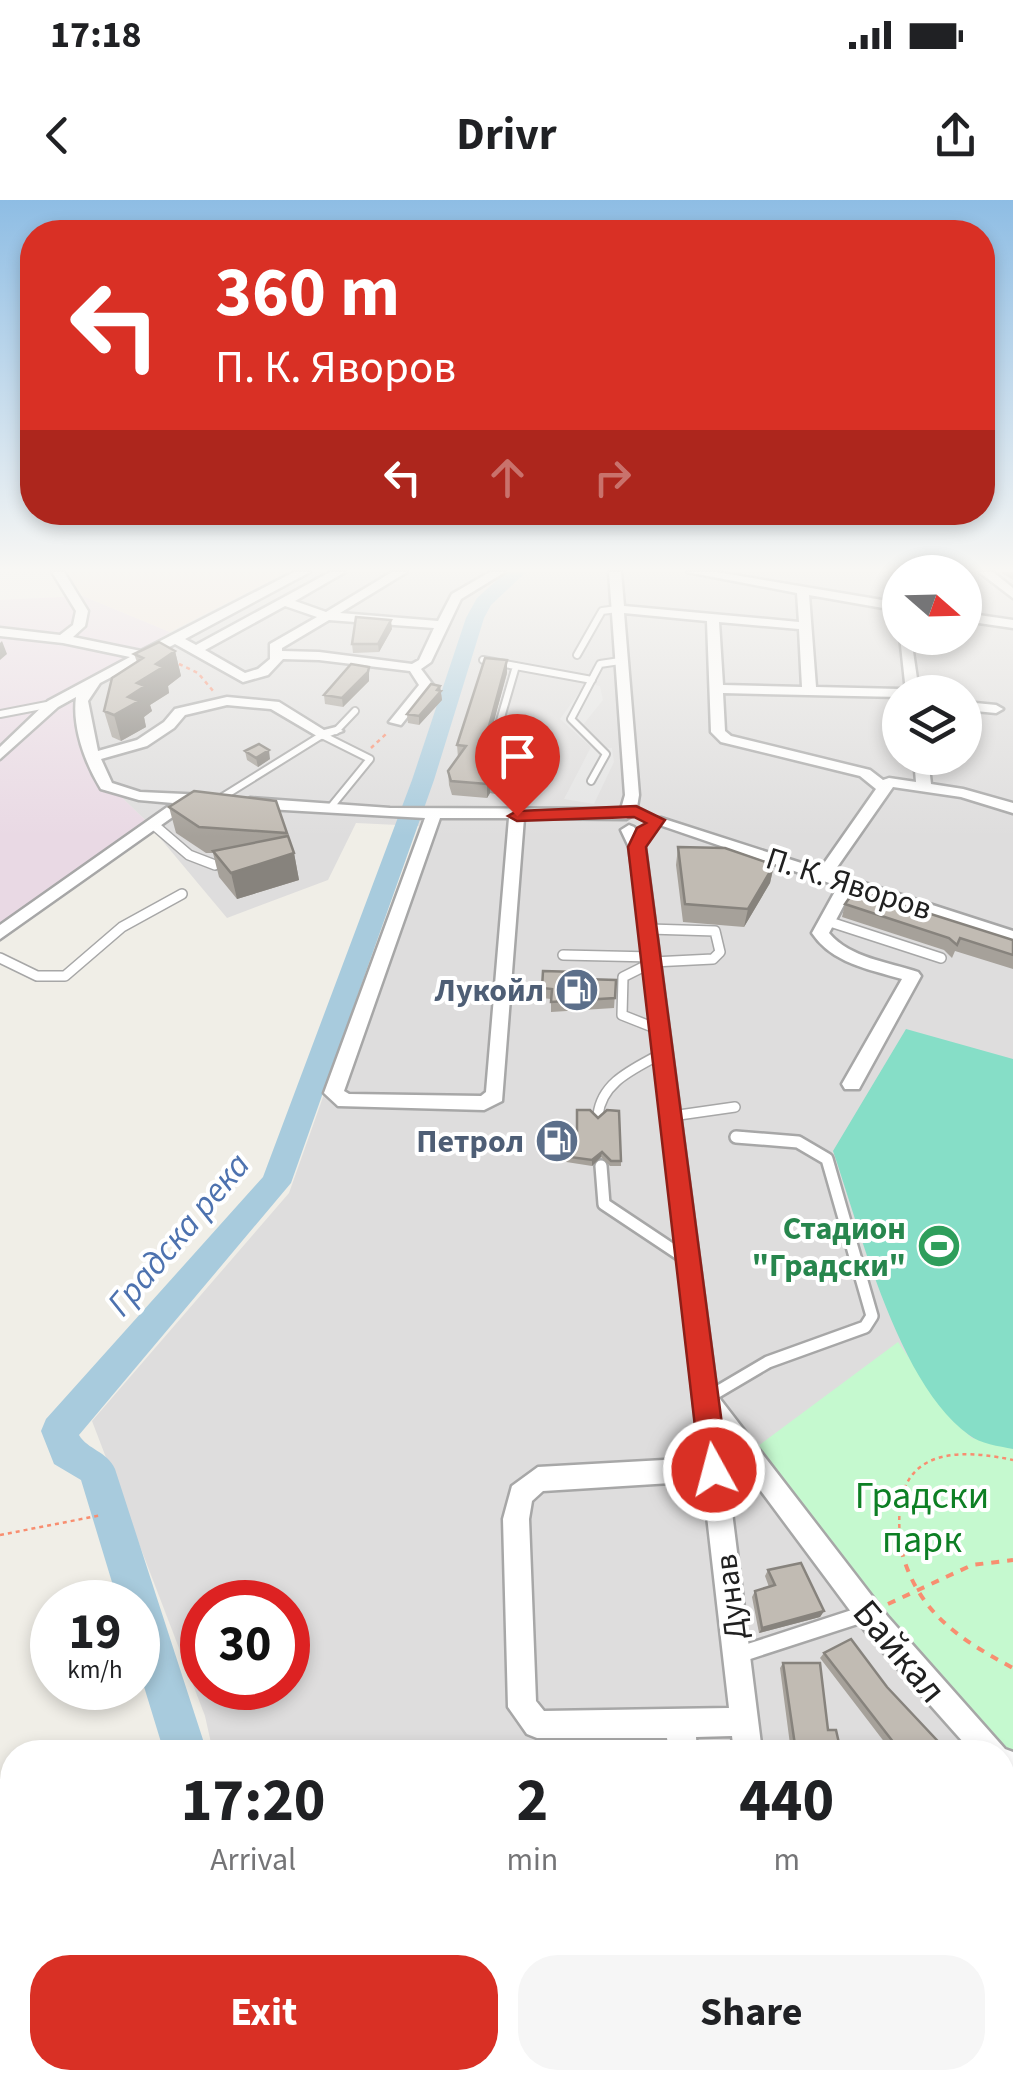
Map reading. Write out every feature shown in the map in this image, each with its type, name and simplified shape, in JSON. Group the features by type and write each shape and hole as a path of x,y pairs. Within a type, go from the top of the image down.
{"street":[{"path":"0,755 53,704 136,660"},
{"path":"215,660 243,678 270,668 275,660"},
{"path":"352,660 414,668 425,660"},
{"path":"715,660 718,732 726,739 866,773 884,788"},
{"path":"806,660 809,690"},
{"name":"Дунав","path":"620,661 632,795 746,1740"},
{"path":"396,722 426,685 414,668"},
{"path":"96,680 83,694 80,707 92,757 142,743 169,725 180,712 227,701 274,705 329,733"},
{"path":"715,689 882,692"},
{"path":"982,708 996,709"},
{"name":"П. К. Яворов","path":"92,757 106,786 118,792 390,813 581,816 685,831 1013,936"},
{"path":"923,775 924,785"},
{"path":"824,874 888,782 924,785 1013,808"},
{"path":"3,929 188,799"},
{"path":"434,814 334,1093 344,1101 484,1103 496,1096 517,816"},
{"path":"848,882 820,933 836,949 912,976 852,1084"},
{"name":"Байкал","path":"706,1399 866,1613 979,1740"},
{"path":"714,1470 538,1480 521,1494 516,1518 522,1708 537,1724 682,1738 744,1722"}],"lane":[{"path":"484,660 592,680"},
{"path":"620,661 600,664 571,719 606,754 628,753"},
{"path":"490,755 516,666"},
{"path":"0,714 53,704"},
{"path":"216,801 329,733 354,711"},
{"path":"329,733 370,759 330,808"},
{"path":"591,781 606,754"},
{"path":"154,825 188,855 216,865"},
{"path":"0,958 37,976 65,976 122,927 182,894"},
{"path":"826,921 941,958"},
{"path":"562,954 713,959 720,952 714,931 649,929"},
{"path":"598,1116 597,1105 612,1083 663,1041 622,1015 623,977 653,959"},
{"path":"672,1116 734,1107"},
{"path":"706,1399 768,1362 865,1327 872,1316 827,1159 820,1148 736,1136"},
{"path":"601,1166 604,1204 689,1260"},
{"path":"736,1656 866,1613"}],"path":[{"path":"164,660 198,673 200,680 227,701"},
{"path":"329,733 372,748 396,722"},
{"path":"1013,1460 956,1454 931,1458 912,1476 896,1526 917,1593 926,1608 954,1635 1013,1668"},
{"path":"0,1535 102,1515"},
{"path":"866,1613 972,1565 1013,1560"}],"shaded area":[{"path":"0,660 128,660 79,693 106,782 145,820 0,923"},
{"path":"128,660 1013,660 1013,1740 210,1740 203,1710 310,1710 310,1580 180,1580 180,1651 160,1599 160,1580 153,1580 92,1421 289,1193 419,826 356,823 328,880 227,918 145,820 106,782 79,693"},
{"path":"586,683 600,686 603,700 583,725 606,748 612,748 614,762 594,804 564,799 591,747 560,719"}],"green space":[{"name":"Стадион \"Градски\"","path":"906,1029 1013,1059 1013,1449 984,1443 969,1435 944,1411 922,1380 885,1304 833,1151"},
{"name":"Градски парк","path":"898,1342 951,1419 972,1438 1013,1449 1013,1740 994,1738 870,1601 758,1446"}],"building":[{"path":"140,660 162,660 156,664 163,667 137,683 145,686 128,697 139,701 114,715 104,711 112,678"},
{"path":"484,660 507,660 480,759 506,765 495,781 487,784 451,781 448,771 466,746 457,745"},
{"path":"351,664 369,667 368,672 342,698 324,695"},
{"path":"431,684 440,686 437,690 441,691 419,716 407,714"},
{"path":"259,744 269,750 256,758 245,751"},
{"path":"194,791 276,801 287,833 199,827 169,807"},
{"path":"288,836 294,853 231,873 213,851"},
{"path":"678,847 725,848 774,865 748,909 685,904"},
{"path":"855,890 1013,940 1013,955 960,938 957,945 949,938 845,904"},
{"path":"543,971 579,972 584,979 616,980 615,998 551,1002 552,989 542,988"},
{"path":"577,1110 590,1110 598,1118 607,1110 619,1111 621,1161 611,1161 602,1152 592,1160 548,1154 549,1130 577,1131"},
{"path":"801,1563 824,1611 762,1628 755,1591 775,1585 768,1570"},
{"path":"851,1639 887,1687 937,1740 892,1740 824,1653"},
{"path":"783,1663 820,1663 828,1730 836,1730 838,1740 794,1740"}],"waterway":[{"name":"Градска река","path":"181,1740 96,1469 67,1452 59,1431 276,1183 423,780 461,660"}],"place":[{"name":"Лукойл","path":"577,990"},
{"name":"Петрол","path":"557,1141"},
{"name":"Стадион \"Градски\"","path":"939,1246"}],"route":[{"path":"517,816 636,811 656,820 652,829 643,832 637,847 714,1470"}]}
